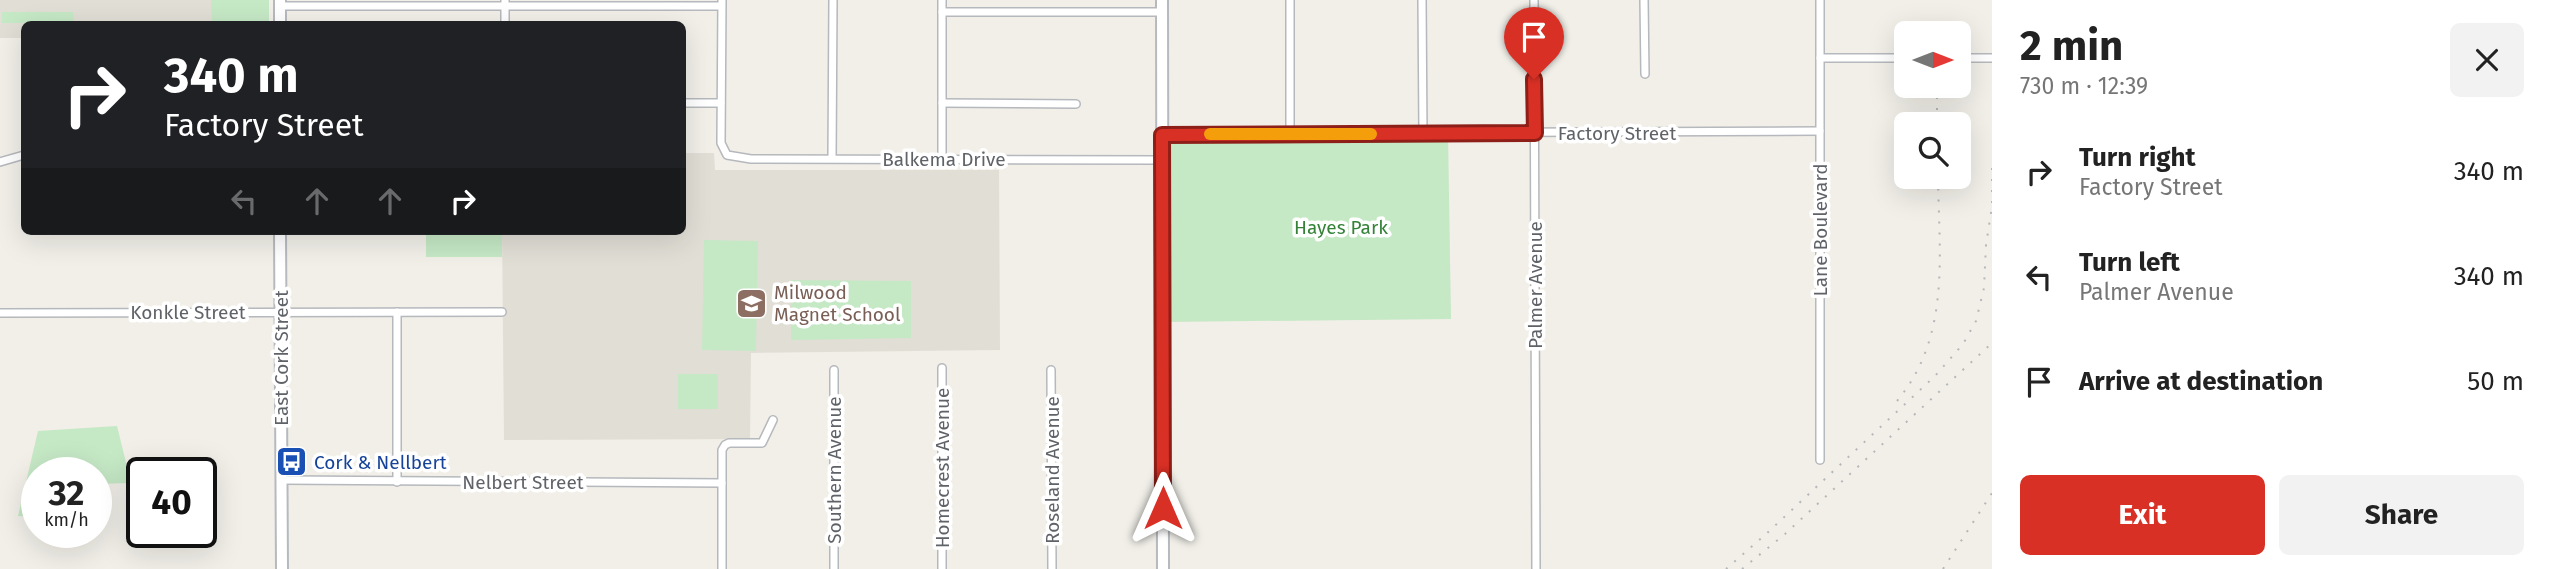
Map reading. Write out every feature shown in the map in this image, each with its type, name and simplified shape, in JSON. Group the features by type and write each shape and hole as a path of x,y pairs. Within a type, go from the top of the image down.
{"street":[{"path":"832,158 833,0"},
{"path":"942,0 942,159"},
{"path":"1162,0 1163,569"},
{"path":"1290,0 1290,134"},
{"path":"1422,0 1423,134"},
{"name":"Palmer Avenue","path":"1534,0 1536,569"},
{"path":"1644,0 1644,74"},
{"name":"Lane Boulevard","path":"1820,0 1820,460"},
{"path":"280,21 280,3 722,3 721,103 686,103"},
{"path":"505,3 505,21"},
{"path":"942,12 1162,12"},
{"path":"1820,58 1894,58"},
{"path":"1971,58 1992,58"},
{"name":"Balkema Drive","path":"721,103 721,144 727,155 751,159 1161,160"},
{"path":"942,103 1076,104"},
{"name":"Factory Street","path":"1162,135 1820,131"},
{"path":"0,162 21,156"},
{"name":"East Cork Street","path":"280,235 282,569"},
{"path":"397,312 397,482"},
{"name":"Konkle Street","path":"0,313 502,312"},
{"name":"Homecrest Avenue","path":"942,368 942,569"},
{"name":"Southern Avenue","path":"834,370 834,569"},
{"name":"Roseland Avenue","path":"1051,370 1052,569"},
{"path":"722,569 723,446 729,443 762,443 773,420"},
{"name":"Nelbert Street","path":"282,481 722,483"}],"shaded area":[{"path":"0,0 269,0 269,21 21,21 21,38 0,38"},
{"name":"Milwood Magnet School","path":"686,153 714,153 715,170 999,170 1000,350 751,353 750,439 504,440 502,235 686,235"}],"green space":[{"path":"211,0 269,0 269,21 212,21"},
{"path":"2,12 73,12 74,21 2,23"},
{"name":"Hayes Park","path":"1448,134 1451,319 1163,322 1162,135"},
{"path":"426,235 502,235 502,257 426,257"},
{"path":"704,240 758,241 756,351 702,350"},
{"path":"791,280 911,281 911,338 791,340"},
{"path":"678,374 718,374 718,409 678,409"},
{"path":"117,426 126,463 126,483 112,484 112,457 32,457 38,431"}],"railway":[{"path":"1937,98 1937,112"},
{"path":"1726,569 1935,376 1963,344 1976,321 1984,288 1986,245 1992,206 1992,167"},
{"path":"1897,401 1914,376 1926,350 1934,322 1940,265 1938,189"},
{"path":"1742,569 1785,534 1992,343"},
{"path":"1943,569 1992,493"}],"slow traffic":[{"path":"1210,134 1371,134"}],"place":[{"name":"Milwood Magnet School","path":"751,303"},
{"name":"Cork & Nellbert","path":"291,462"}],"route":[{"path":"1163,508 1162,135 1535,133 1534,79"}]}
